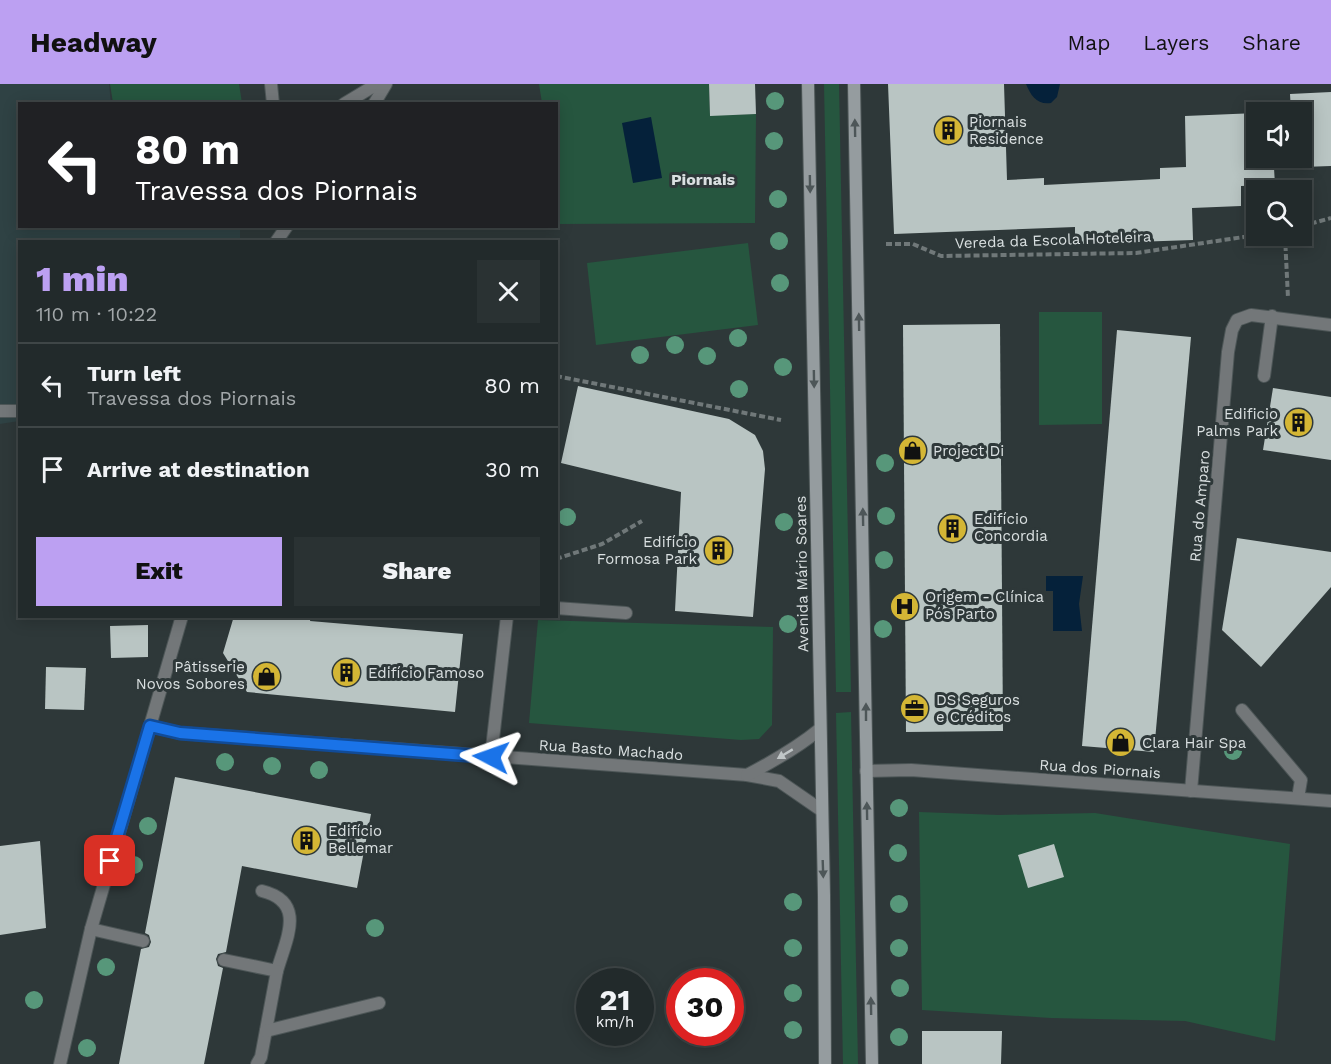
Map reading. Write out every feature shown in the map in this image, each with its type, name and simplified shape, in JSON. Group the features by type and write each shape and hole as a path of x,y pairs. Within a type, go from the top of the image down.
{"main road":[{"name":"Avenida Mário Soares","path":"808,84 824,895 825,1064"},
{"path":"854,84 872,1064"}],"street":[{"path":"271,84 273,102"},
{"path":"347,102 377,84"},
{"path":"375,102 386,84"},
{"name":"Rua do Amparo","path":"1191,791 1228,352 1232,330 1237,320 1251,315 1331,325"},
{"path":"1264,376 1272,316"},
{"path":"0,411 18,411"},
{"path":"558,608 626,612"},
{"path":"60,1064 91,929 181,618"},
{"path":"491,757 507,618"},
{"path":"1242,710 1301,780 1298,798"},
{"name":"Rua Basto Machado","path":"150,726 180,733 747,775 779,781 821,810"},
{"path":"747,775 780,758 820,729"},
{"name":"Rua dos Piornais","path":"866,771 911,770 1331,801"},
{"path":"257,1064 261,1057 277,971 292,917 286,903 273,894 262,891"},
{"path":"91,929 143,941"},
{"path":"224,960 277,971"},
{"path":"266,1031 379,1003"}],"path":[{"path":"1312,223 1331,218"},
{"name":"Vereda da Escola Hoteleira","path":"886,244 913,244 941,256 1136,253 1246,237"},
{"path":"1285,246 1288,304"},
{"path":"558,376 781,420"},
{"path":"558,558 602,544 642,521"}],"shaded area":[{"path":"0,84 109,84 111,102 18,102 18,228 240,228 240,240 18,240 18,421 0,424"}],"green space":[{"path":"110,84 239,84 242,102 113,102"},
{"path":"539,84 709,84 710,115 756,114 755,223 559,224 558,102 542,102"},
{"path":"824,84 839,84 851,692 836,692"},
{"path":"748,243 758,325 596,345 587,263"},
{"path":"1039,312 1102,312 1102,424 1039,425"},
{"path":"538,620 773,627 772,725 759,739 741,740 529,723"},
{"path":"851,712 858,1064 843,1064 836,713"},
{"path":"919,812 999,815 1095,813 1290,844 1275,1041 1185,1021 1051,1018 922,1010"}],"water":[{"path":"1026,84 1060,84 1057,97 1051,103 1042,103 1035,99"},
{"path":"651,117 662,178 633,183 622,123"},
{"path":"1046,576 1083,576 1079,604 1082,631 1053,631 1053,591 1046,591"}],"building":[{"path":"709,84 755,84 756,114 710,116"},
{"name":"Piornais Residence","path":"888,84 1004,84 1007,180 1044,178 1044,185 1160,179 1160,168 1186,167 1185,116 1246,113 1246,168 1274,168 1275,180 1246,180 1246,186 1241,186 1241,206 1192,208 1193,240 1075,244 1075,227 894,234"},
{"name":"Piornais Residence","path":"1331,92 1331,166 1312,167 1312,102 1290,102 1290,94"},
{"name":"Edifício Concordia","path":"1000,324 1003,731 906,732 903,325"},
{"path":"1117,330 1191,337 1154,752 1082,746"},
{"name":"Edifício Formosa Park","path":"578,386 729,419 755,435 763,451 765,469 753,617 675,611 681,492 561,463"},
{"name":"Edificio Palms Park","path":"1273,388 1331,397 1331,460 1263,450"},
{"path":"1237,538 1331,552 1331,587 1261,667 1222,630"},
{"name":"Edifício Famoso","path":"233,618 311,618 310,621 463,634 455,712 247,692 223,653"},
{"path":"148,625 148,657 111,658 110,626"},
{"path":"46,667 86,668 84,710 45,709"},
{"path":"175,777 371,814 357,888 242,866 226,952 218,954 216,959 218,966 223,968 204,1064 119,1064 141,949 149,947 151,942 149,935 145,933"},
{"path":"40,841 46,928 0,935 0,846"},
{"path":"1054,844 1064,877 1028,888 1018,855"},
{"path":"922,1031 1002,1031 1001,1064 922,1064"}],"place":[{"name":"Piornais Residence","path":"948,131"},
{"name":"Edificio Palms Park","path":"1299,423"},
{"name":"Project Di","path":"912,451"},
{"name":"Edifício Concordia","path":"953,528"},
{"name":"Edifício Formosa Park","path":"718,551"},
{"name":"Origem - Clínica Pós Parto","path":"904,606"},
{"name":"Edifício Famoso","path":"347,673"},
{"name":"Pâtisserie Novos Sobores","path":"266,676"},
{"name":"DS Seguros e Créditos","path":"915,709"},
{"name":"Clara Hair Spa","path":"1121,743"},
{"name":"Edifício Bellemar","path":"307,840"}],"district":[{"name":"Piornais","path":"703,179"}],"route":[{"path":"110,861 150,726 180,733 491,757"}]}
